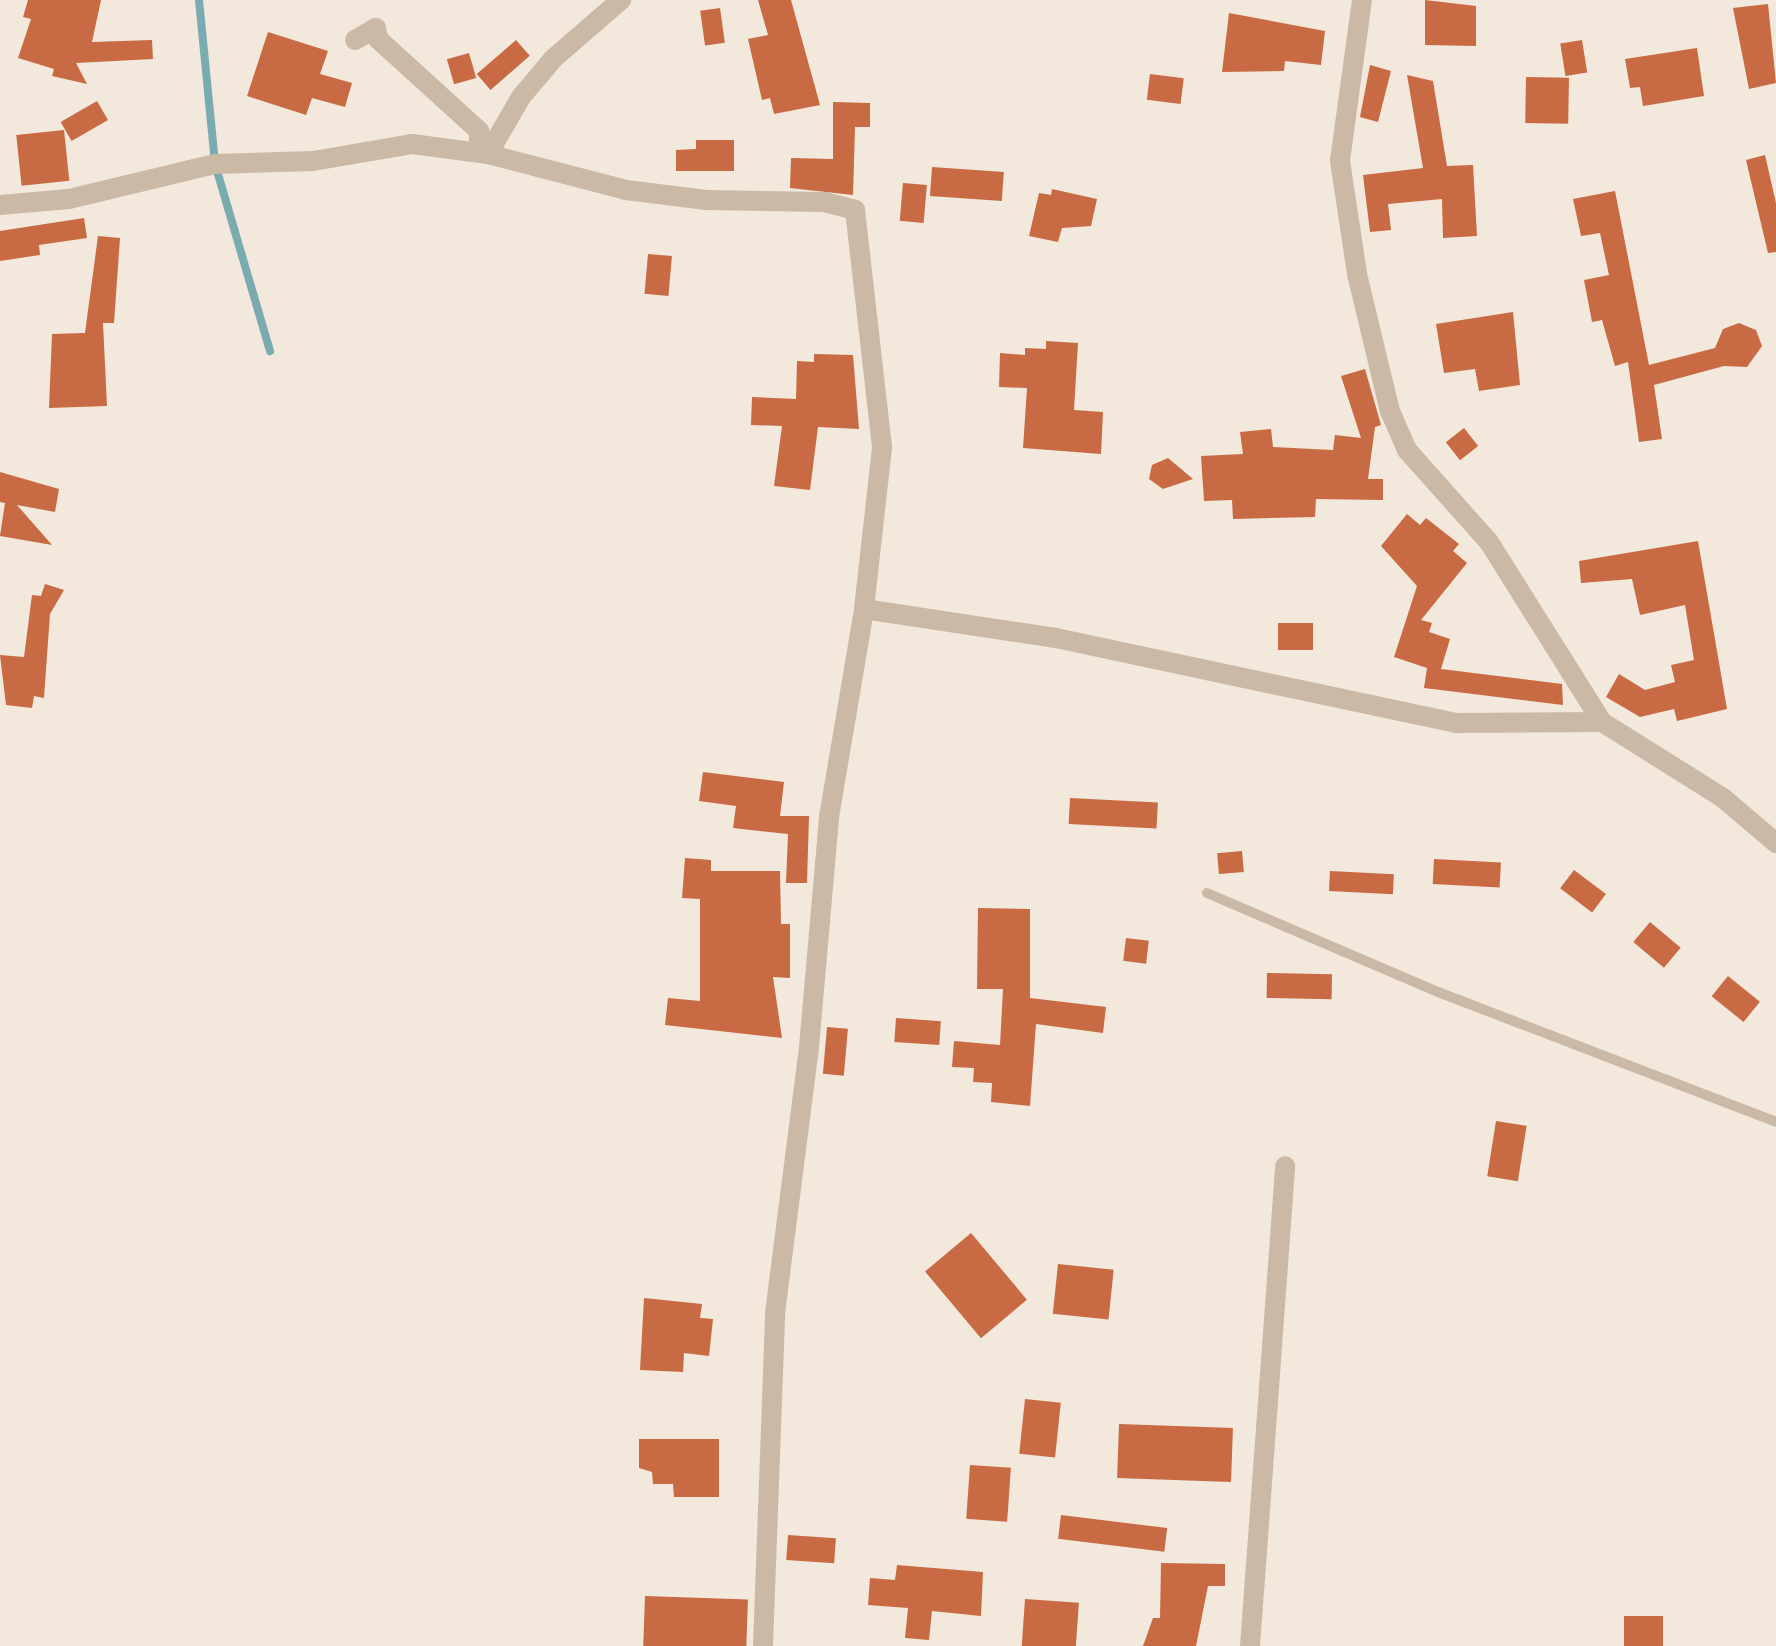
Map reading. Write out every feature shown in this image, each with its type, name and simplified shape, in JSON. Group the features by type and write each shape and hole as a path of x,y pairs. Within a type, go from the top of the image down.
{"street":[{"path":"483,153 554,58 621,0"},
{"path":"1362,0 1340,161 1357,274 1390,411 1408,450 1499,556 1602,722 1723,798 1776,843"},
{"path":"355,40 376,28 378,39 479,130 483,153"},
{"path":"0,206 69,199 215,164 313,162 412,144 483,153 626,190 706,200 824,202 855,210 882,448 864,608 830,817 774,1313 763,1646"},
{"path":"864,608 1056,638 1454,723 1602,722"},
{"path":"1250,1646 1285,1166"}],"lane":[{"path":"1207,892 1438,992 1776,1122"}],"building":[{"path":"28,0 101,0 92,42 152,40 153,59 76,63 87,84 52,76 54,69 18,58 31,19 23,17"},
{"path":"758,0 791,0 820,105 774,114 770,98 762,100 748,39 768,35"},
{"path":"1425,0 1476,6 1476,46 1425,45"},
{"path":"1768,4 1776,83 1749,89 1733,8"},
{"path":"720,8 725,43 705,45 700,11"},
{"path":"1229,13 1325,31 1321,65 1285,61 1284,71 1222,72"},
{"path":"268,32 328,51 320,74 352,83 345,107 312,98 306,115 247,96"},
{"path":"516,40 530,56 491,90 477,74"},
{"path":"1582,40 1587,73 1565,76 1560,43"},
{"path":"1697,48 1704,96 1643,106 1640,87 1630,88 1625,59"},
{"path":"469,53 476,78 454,84 447,59"},
{"path":"1370,65 1391,71 1378,122 1360,117"},
{"path":"1150,74 1184,78 1181,104 1147,100"},
{"path":"1407,75 1433,81 1447,166 1473,165 1477,236 1443,238 1442,199 1388,204 1391,230 1370,232 1363,175 1423,168"},
{"path":"1526,77 1569,78 1568,124 1525,123"},
{"path":"97,101 108,120 72,141 61,122"},
{"path":"833,102 870,103 870,127 855,127 853,195 790,188 791,158 833,159"},
{"path":"64,130 69,181 22,186 16,135"},
{"path":"696,140 734,140 734,171 676,171 676,150 696,149"},
{"path":"1765,155 1776,203 1776,252 1768,253 1746,160"},
{"path":"932,167 1004,172 1002,201 930,196"},
{"path":"903,183 927,185 924,223 900,221"},
{"path":"1052,189 1097,199 1091,226 1062,228 1058,242 1029,236 1039,193 1051,195"},
{"path":"1615,191 1649,365 1715,348 1723,329 1739,323 1756,330 1762,346 1747,367 1724,366 1654,385 1662,439 1639,442 1628,362 1615,366 1602,320 1592,322 1584,280 1609,275 1600,233 1581,236 1573,199"},
{"path":"84,218 87,238 39,245 40,255 0,261 0,231"},
{"path":"98,236 120,238 114,323 103,323 107,406 49,408 52,334 85,333"},
{"path":"648,254 672,256 668,296 645,294"},
{"path":"1513,312 1520,385 1479,391 1475,369 1444,373 1436,324"},
{"path":"1046,341 1078,343 1074,410 1103,412 1101,454 1023,448 1027,388 999,387 1000,353 1025,355 1025,348 1046,349"},
{"path":"814,354 853,355 859,429 818,427 810,490 774,486 782,426 751,425 752,397 796,399 797,361 814,362"},
{"path":"1365,369 1381,425 1375,427 1368,479 1383,479 1383,500 1316,499 1315,517 1233,519 1232,500 1204,501 1201,456 1243,454 1240,432 1271,429 1273,447 1333,450 1335,435 1361,438 1341,376"},
{"path":"1464,428 1478,446 1460,460 1446,442"},
{"path":"1168,458 1193,479 1163,489 1149,479 1152,465"},
{"path":"0,472 59,489 55,512 17,505 52,545 0,536 5,503 0,502"},
{"path":"1407,514 1420,525 1426,518 1459,544 1453,551 1467,563 1421,620 1432,623 1429,632 1450,639 1441,669 1562,684 1563,705 1424,688 1427,668 1394,657 1417,586 1381,546"},
{"path":"1698,541 1727,709 1677,721 1674,709 1640,717 1606,697 1619,674 1645,690 1675,682 1671,665 1694,660 1685,605 1640,615 1632,579 1581,583 1579,561"},
{"path":"45,584 64,590 50,614 44,698 34,696 32,708 6,705 0,655 24,657 32,595 41,596"},
{"path":"1278,623 1313,623 1313,650 1278,650"},
{"path":"703,772 784,782 780,816 809,816 807,883 786,883 788,834 733,828 736,806 699,801"},
{"path":"1070,798 1158,803 1157,829 1069,824"},
{"path":"1242,851 1244,872 1219,874 1217,853"},
{"path":"685,858 711,860 711,871 780,871 781,924 790,924 790,978 773,977 782,1038 665,1025 668,998 700,1001 700,899 682,898"},
{"path":"1434,859 1501,863 1500,887 1433,884"},
{"path":"1574,870 1606,894 1592,912 1560,888"},
{"path":"1330,871 1394,874 1393,894 1329,891"},
{"path":"978,908 1030,909 1030,998 1106,1007 1103,1033 1036,1024 1030,1106 991,1102 992,1083 973,1082 974,1068 952,1067 954,1041 1000,1045 1003,989 977,989"},
{"path":"1650,922 1681,948 1664,968 1633,942"},
{"path":"1126,938 1149,941 1146,964 1123,961"},
{"path":"1267,973 1332,974 1332,999 1267,998"},
{"path":"1728,976 1760,1002 1744,1022 1712,996"},
{"path":"896,1018 941,1021 939,1045 894,1042"},
{"path":"827,1027 848,1029 844,1076 823,1074"},
{"path":"1496,1121 1527,1126 1518,1181 1487,1176"},
{"path":"971,1233 1027,1300 981,1338 925,1272"},
{"path":"1058,1264 1114,1270 1108,1320 1053,1314"},
{"path":"644,1298 702,1304 700,1318 713,1319 709,1356 684,1353 683,1372 640,1370"},
{"path":"1025,1399 1061,1403 1055,1457 1019,1454"},
{"path":"1119,1424 1233,1428 1231,1482 1117,1478"},
{"path":"639,1439 719,1439 719,1497 674,1497 673,1484 653,1484 652,1472 639,1468"},
{"path":"970,1465 1011,1468 1007,1522 966,1519"},
{"path":"1061,1515 1167,1528 1164,1552 1058,1539"},
{"path":"788,1535 836,1538 834,1563 786,1560"},
{"path":"1161,1563 1225,1564 1225,1586 1208,1586 1196,1646 1143,1646 1153,1618 1160,1618"},
{"path":"897,1565 983,1572 981,1616 932,1611 929,1640 905,1638 908,1608 868,1605 870,1578 895,1580"},
{"path":"645,1596 748,1600 746,1646 643,1646"},
{"path":"1025,1599 1079,1603 1076,1646 1022,1646"},
{"path":"1624,1616 1663,1616 1663,1646 1624,1646"}],"waterway":[{"path":"199,0 215,164 270,351"}]}
